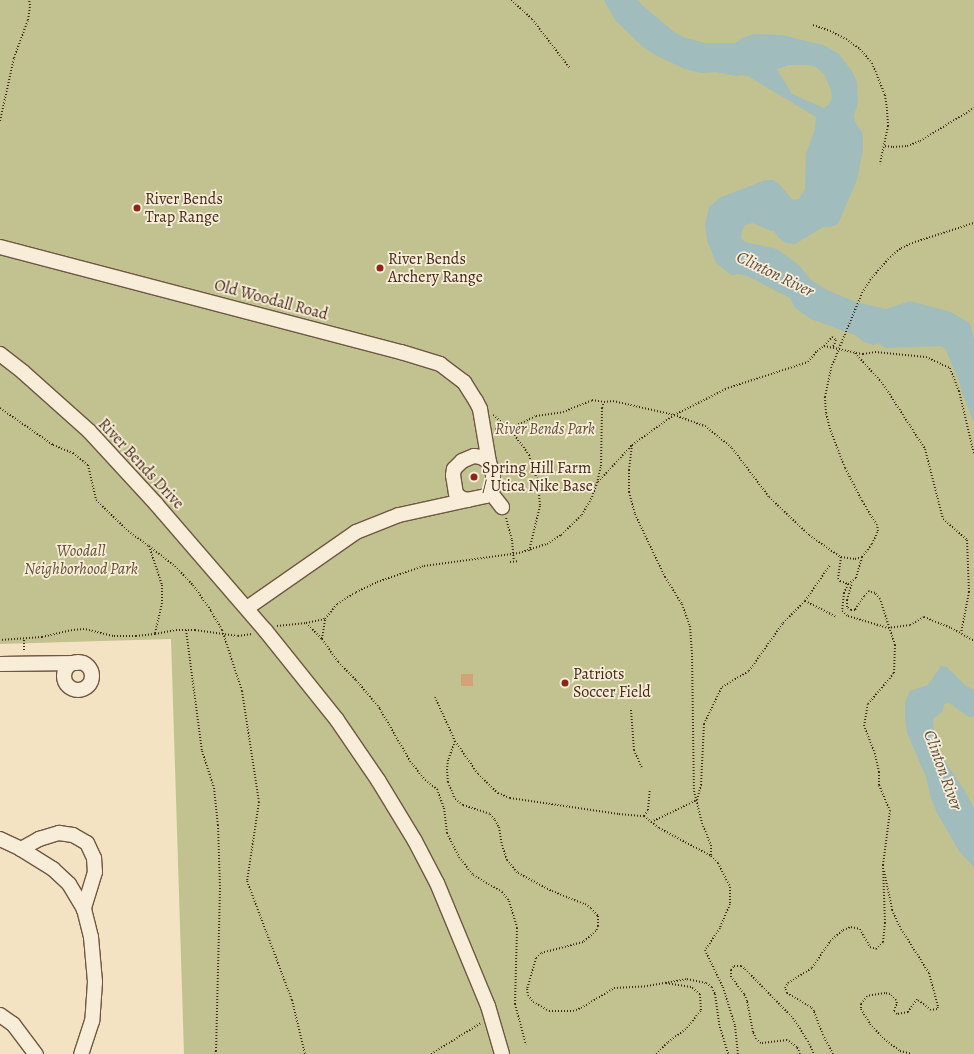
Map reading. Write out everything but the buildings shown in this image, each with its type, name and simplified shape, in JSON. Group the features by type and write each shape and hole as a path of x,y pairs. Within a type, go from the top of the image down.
{"street":[{"name":"Old Woodall Road","path":"0,246 430,360 457,375 472,393 480,409 494,480 491,493"},
{"name":"River Bends Drive","path":"0,354 23,372 89,432 157,505 247,608 337,720 378,780 415,841 437,883 491,1018 502,1054"},
{"path":"467,500 458,496 455,490 453,481 454,469 462,460 482,452 485,437"},
{"path":"474,456 481,457 490,462"},
{"path":"451,504 455,490"},
{"path":"247,608 356,532 399,515 480,498 491,493 502,507"},
{"path":"66,682 64,678 66,669 72,664 77,663"},
{"path":"0,664 81,663 89,668 92,676 91,681 85,688 72,688 54,664"},
{"path":"21,849 39,839 58,833 73,835 87,843 94,858 95,872 84,909"},
{"path":"0,839 21,849 53,870 69,884 84,909 91,937 95,982 92,1021 81,1054"},
{"path":"0,1014 12,1024 36,1054"}],"path":[{"path":"0,121 14,58 28,20 30,5 28,0"},
{"path":"511,0 532,19 569,66"},
{"path":"813,25 830,31 860,49 872,63 885,95 887,110 888,126 880,164"},
{"path":"885,146 907,146 920,141 974,108"},
{"path":"974,223 901,248 880,269 862,293 827,380 825,397 826,413 830,429 845,468 862,501 877,525 878,531 872,544 862,557 856,578 848,584 844,593 842,611 848,616 857,620 888,628 910,625 924,618 936,621 974,641"},
{"path":"597,483 632,445 674,414 728,388 808,362 816,351 824,346 832,337 836,340 833,347"},
{"path":"824,346 863,354 875,352 926,357 950,368 959,391 974,454"},
{"path":"854,352 882,384 925,449 944,519 967,540 969,592 960,633"},
{"path":"485,437 536,416 563,412 592,400 604,402 613,401 674,414 696,421 714,432 732,448 769,497 789,518 809,535 841,557 855,559 862,557"},
{"path":"322,639 325,619 337,604 376,582 424,566 529,551 547,544 572,525 589,506 597,483 602,448 602,408 604,402"},
{"path":"0,408 53,445 73,453 88,465 96,500 106,512 128,531 175,566 194,585 219,626 242,691 259,802 247,881 292,1000 305,1054"},
{"path":"480,409 487,410 509,428 529,455 538,483 540,506 529,551"},
{"path":"632,445 628,492 635,514 665,577 682,604 690,626 692,653 694,791 702,823 711,845 711,856"},
{"path":"502,507 509,526 514,561"},
{"path":"149,546 162,585 162,603 155,634"},
{"path":"841,557 838,578 840,581 848,584"},
{"path":"510,562 519,561"},
{"path":"651,822 696,800 701,785 704,724 722,687 750,671 783,623 805,601 830,565"},
{"path":"833,1054 811,1007 787,993 785,988 788,983 812,968 830,941 843,930 851,927 860,929 870,947 876,949 883,942 885,923 883,865 890,811 879,785 879,772 875,754 864,726 868,704 894,673 895,645 888,628 880,599 875,593 870,591 864,596 855,610 851,610 847,607 847,600 852,582"},
{"path":"805,601 834,616"},
{"path":"276,626 306,623 325,619"},
{"path":"306,623 322,639 338,662 380,709 410,761 425,780 436,789 444,808 448,833 459,857 473,875 502,892 509,901 516,928 514,1004 526,1045"},
{"path":"0,640 24,640 84,629 114,636 136,636 186,630 238,636 257,633"},
{"path":"186,630 202,751 214,788 218,825 219,895 215,1054"},
{"path":"24,640 24,658"},
{"path":"436,697 455,741 478,774 498,793 510,798 619,814 644,816 651,822 711,856 718,863 730,887 730,904 720,928 704,950 723,987 735,1026 738,1054"},
{"path":"631,710 634,750 642,768"},
{"path":"455,741 448,760 447,769 448,782 455,799 463,805 490,814 496,820 500,827 502,846 506,860 518,873 585,904 598,916 598,926 596,931 583,942 541,953 536,958 527,989 528,995 533,1002 549,1011 572,1011 581,1008 614,988 647,986 687,979 706,983 712,987 715,994 719,1024 728,1054"},
{"path":"644,816 648,810 650,789"},
{"path":"883,865 892,910 901,930 929,973 938,1007 937,1009 932,1010 917,999 908,1012 897,1014 894,1011 897,1003 896,1000 890,994 885,993 868,996 861,1004 861,1009 870,1024 884,1039 900,1051 912,1054"},
{"path":"800,1054 797,1047 787,1040 761,1043 756,1039 753,1032 747,1001 744,994 731,977 731,970 734,966 745,969 793,1018 808,1041 814,1054"},
{"path":"656,1054 668,1042 688,1028 701,1010 700,994 691,987 664,982"},
{"path":"432,1054 466,1031 491,1018"}],"green space":[{"name":"River Bends Park","path":"0,0 974,0 974,1054 184,1054 171,639 0,644"}],"water":[{"name":"Clinton River","path":"604,0 638,0 674,32 686,38 705,43 735,43 742,38 754,34 782,35 823,45 839,54 852,71 857,82 858,103 854,115 855,122 863,134 863,149 857,180 838,224 831,227 823,227 795,244 786,243 779,238 774,231 753,223 745,225 741,238 745,242 777,249 799,265 811,280 827,290 856,302 886,309 910,301 951,312 970,323 974,339 974,423 962,393 960,383 945,348 940,346 886,348 878,343 874,345 864,342 855,335 811,319 795,308 790,298 747,276 739,274 731,275 716,263 707,240 705,226 709,207 721,197 766,180 773,180 780,185 793,200 799,199 805,189 806,154 815,129 816,117 748,76 735,76 716,72 701,73 685,69 657,56 643,47 615,20","holes":["789,65 807,65 816,67 824,74 831,90 832,98 829,104 824,108 792,94 777,69"]},
{"name":"Clinton River","path":"941,666 947,667 965,685 974,690 974,717 969,717 949,703 944,704 943,711 933,719 935,742 944,760 963,788 974,808 974,867 959,851 937,813 931,798 926,777 907,733 905,702 910,691 928,685"}],"place":[{"name":"River Bends Trap Range","path":"137,208"},
{"name":"River Bends Archery Range","path":"380,268"},
{"name":"Spring Hill Farm / Utica Nike Base","path":"474,477"},
{"name":"Patriots Soccer Field","path":"565,683"}],"park label":[{"name":"Woodall Neighborhood Park","path":"81,560"}]}
